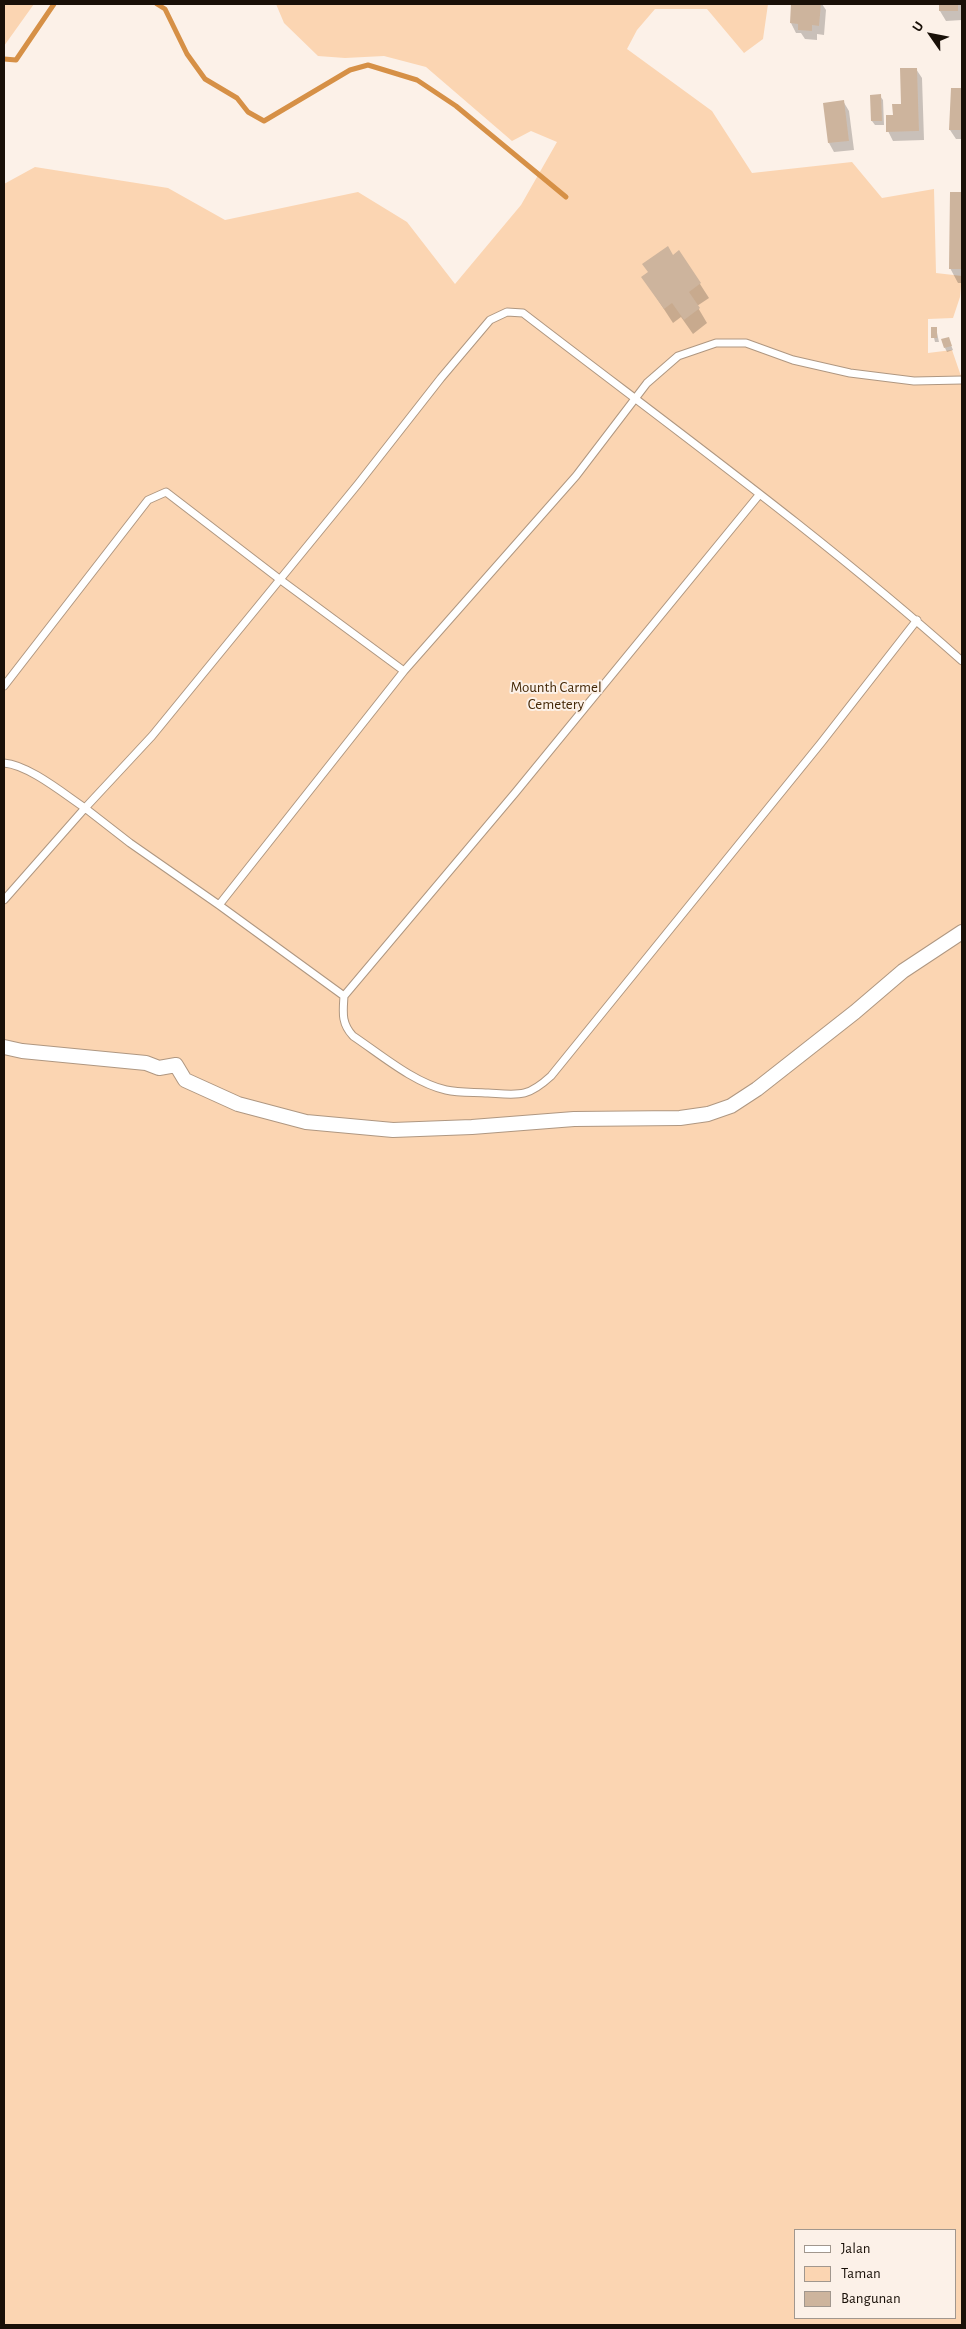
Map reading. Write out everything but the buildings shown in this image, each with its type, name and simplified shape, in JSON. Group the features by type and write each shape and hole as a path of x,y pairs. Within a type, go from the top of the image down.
{"street":[{"path":"4,1047 22,1051 146,1063 159,1068 176,1065 185,1080 238,1104 306,1122 393,1130 472,1127 574,1119 680,1118 708,1114 731,1106 804,1053 903,971 962,932"}],"lane":[{"path":"4,900 85,808 152,736 278,578 490,320 507,312 523,313 917,620 962,661"},
{"path":"219,905 404,671 576,476 647,383 678,356 716,343 746,343 793,360 850,373 914,381 962,380"},
{"path":"4,686 148,500 166,492 404,671"},
{"path":"759,495 515,793 344,996 343,1019 347,1029 353,1036 413,1076 445,1090 508,1094 527,1094 536,1090 551,1076 821,743 917,620"},
{"path":"4,763 12,764 31,773 85,808 130,843 344,996"}],"green space":[{"path":"4,4 34,4 4,46"},
{"name":"Mounth Carmel Cemetery","path":"276,4 768,4 763,39 744,53 707,9 655,9 637,30 627,49 712,111 752,173 852,162 882,198 934,189 936,273 962,276 960,297 953,318 928,319 928,353 952,350 962,379 962,2325 4,2325 4,184 35,167 168,188 225,220 358,192 407,222 455,284 521,205 557,142 531,131 512,141 426,67 384,56 345,58 318,56 284,23"}],"waterway":[{"path":"4,59 16,60 54,4"},
{"path":"157,4 165,9 187,54 205,79 237,98 248,112 264,121 350,70 368,65 417,80 456,106 566,197"}]}
